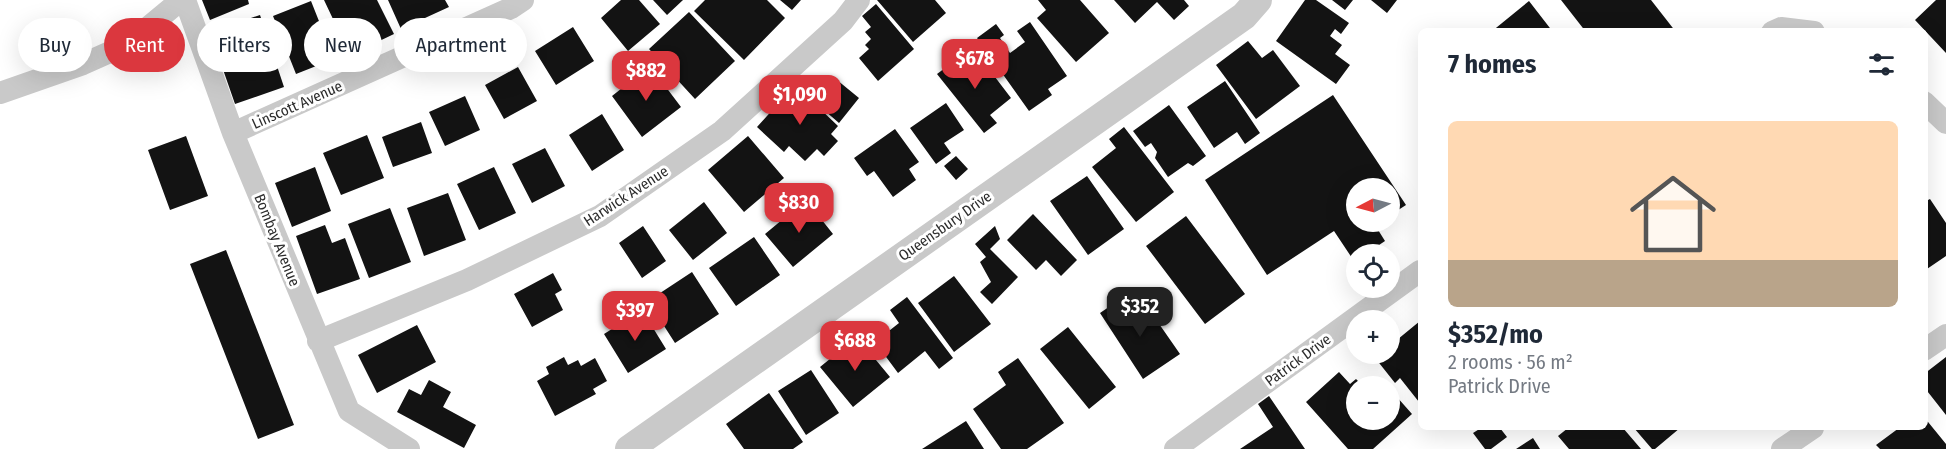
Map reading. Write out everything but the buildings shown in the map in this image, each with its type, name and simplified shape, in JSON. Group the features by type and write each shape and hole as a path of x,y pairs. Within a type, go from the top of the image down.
{"street":[{"path":"0,93 83,64 128,44 183,0"},
{"name":"Bombay Avenue","path":"183,0 233,133 349,411 409,449"},
{"name":"Linscott Avenue","path":"233,133 426,49 512,8 523,0"},
{"name":"Harwick Avenue","path":"318,341 467,280 600,216 722,131 843,21 859,0"},
{"name":"Queensbury Drive","path":"629,449 1244,15 1258,0"},
{"path":"1928,106 1946,123"},
{"name":"Patrick Drive","path":"1175,449 1418,272"},
{"path":"1928,347 1946,335"},
{"path":"1782,449 1810,430"}]}
